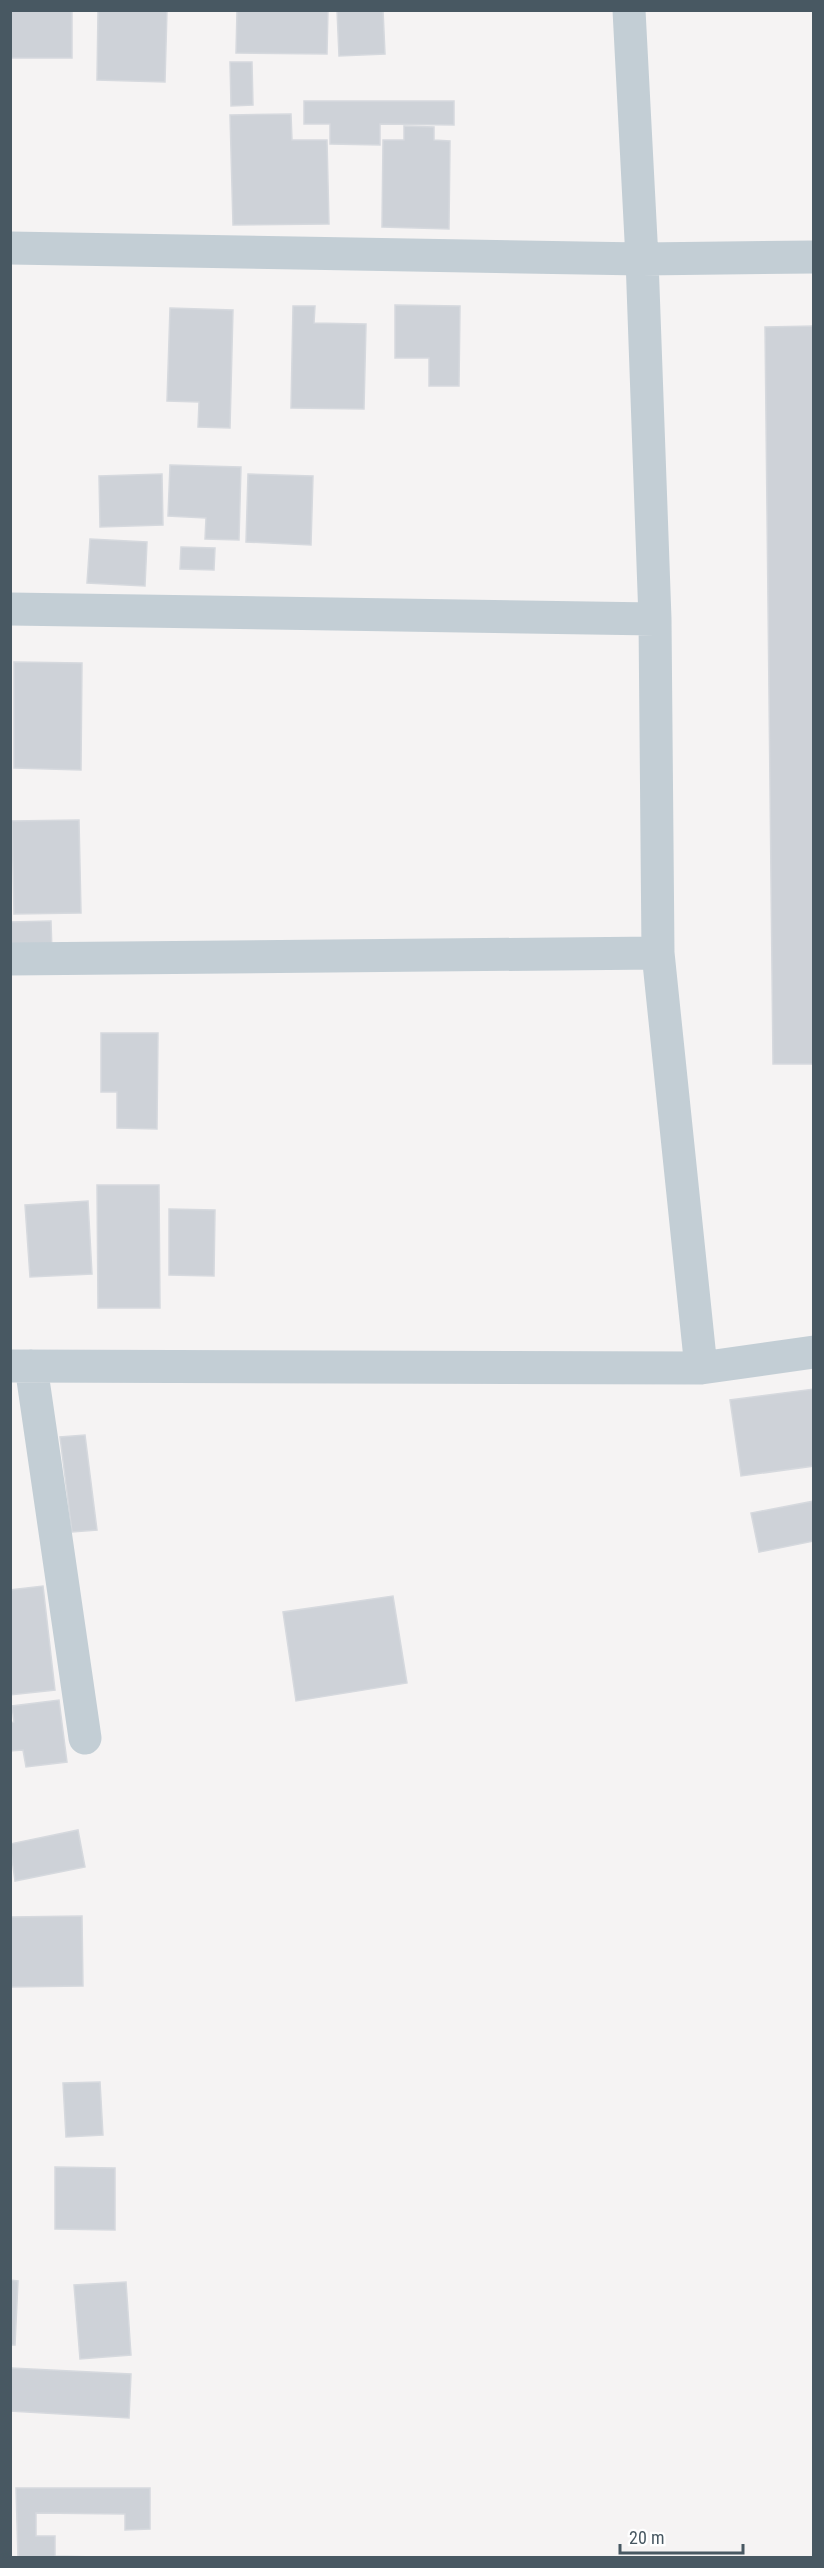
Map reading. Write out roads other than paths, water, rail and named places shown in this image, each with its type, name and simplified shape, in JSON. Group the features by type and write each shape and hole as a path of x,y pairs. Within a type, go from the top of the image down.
{"street":[{"path":"629,10 642,259 656,620 658,953 701,1368"},
{"path":"10,248 642,259 813,257"},
{"path":"10,609 656,620"},
{"path":"10,959 658,953"},
{"path":"85,1738 21,1366 701,1368 813,1352"}]}
